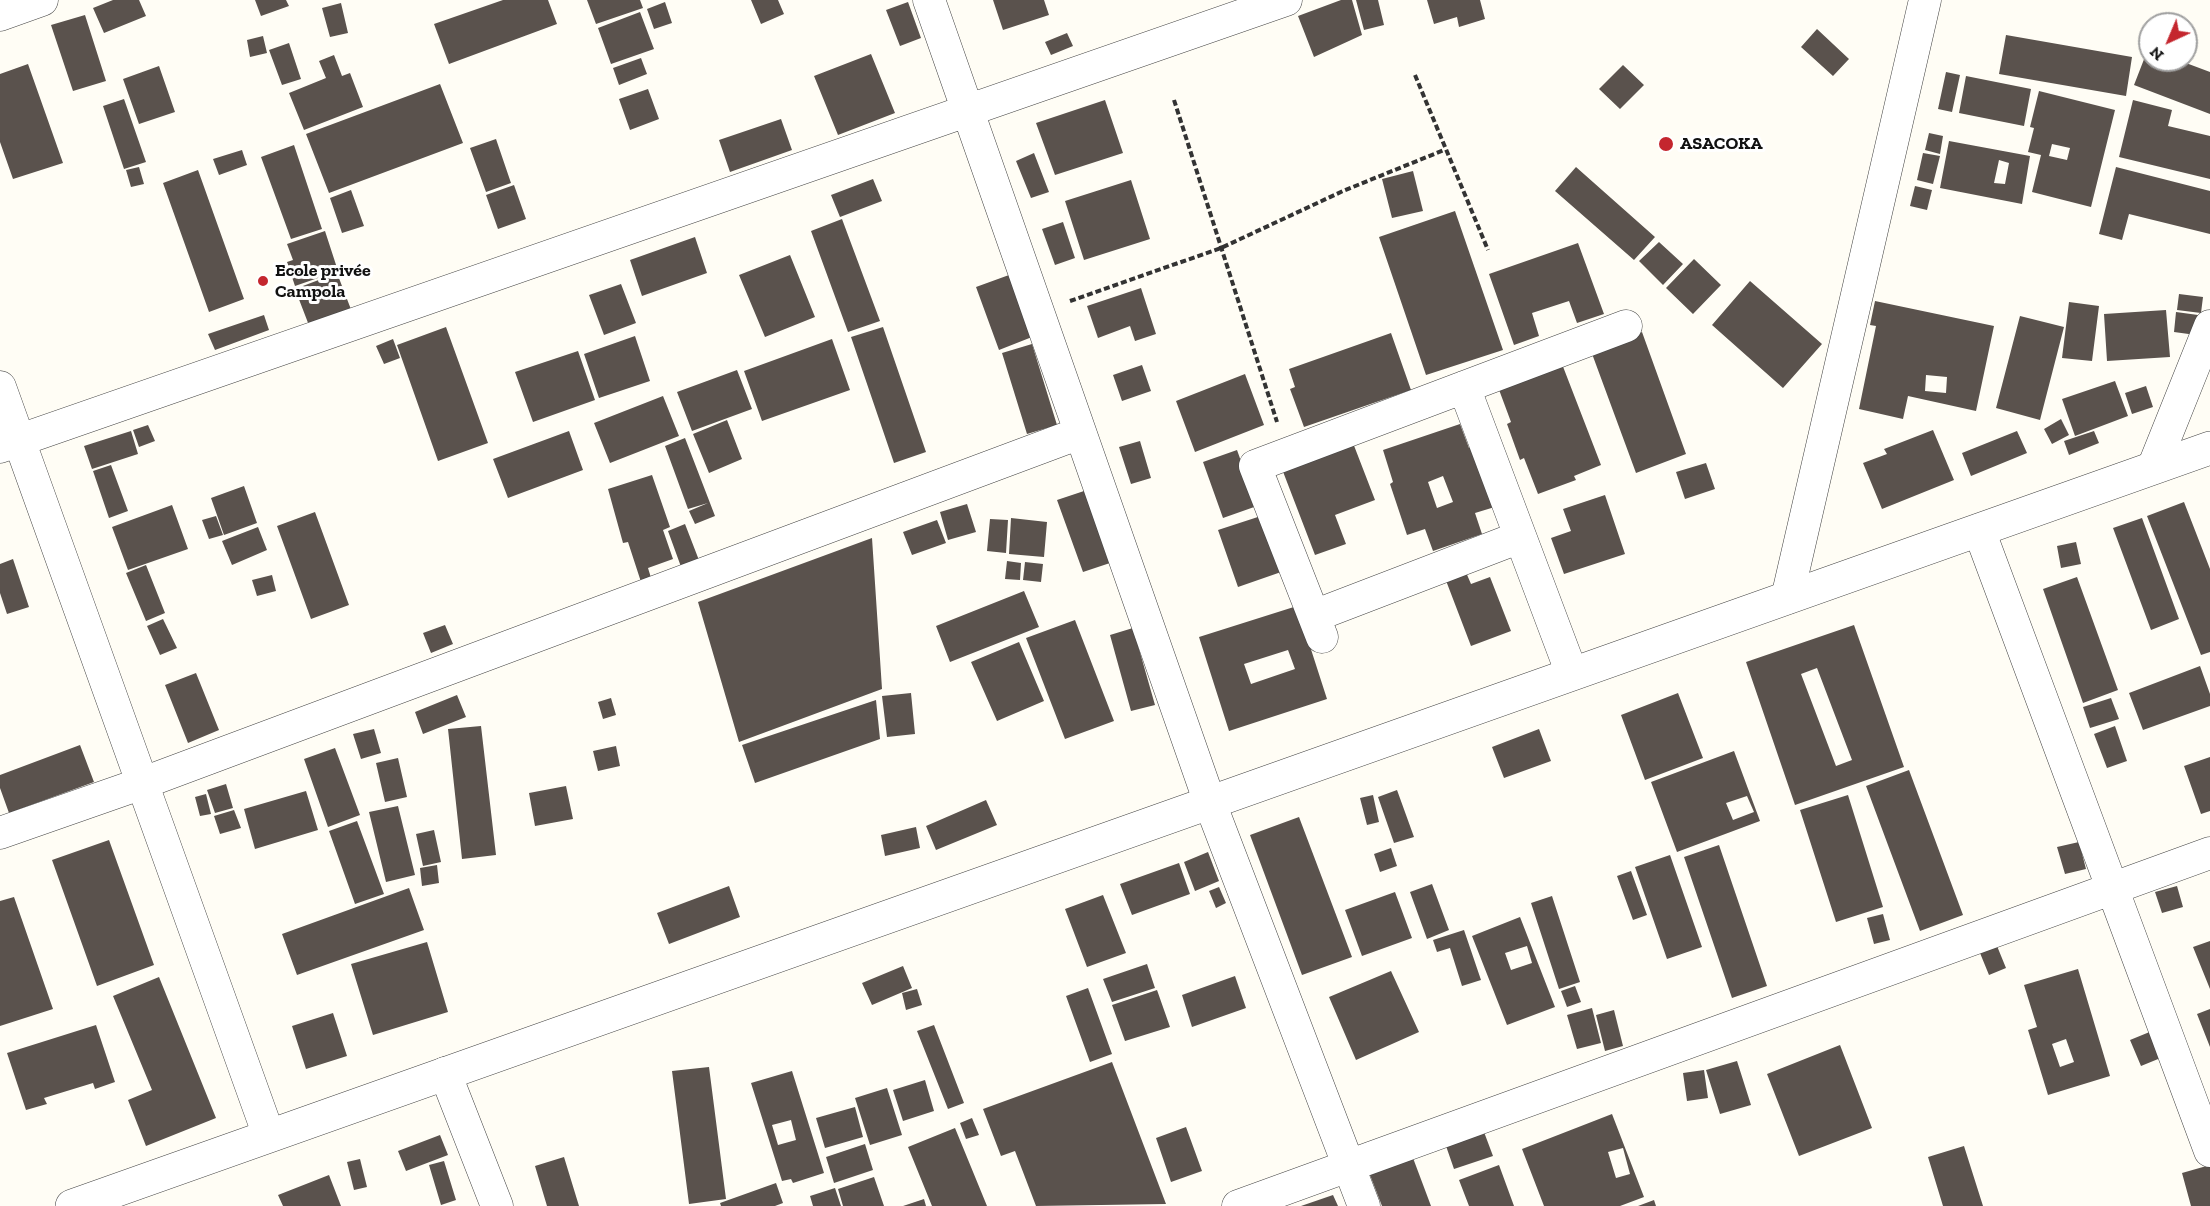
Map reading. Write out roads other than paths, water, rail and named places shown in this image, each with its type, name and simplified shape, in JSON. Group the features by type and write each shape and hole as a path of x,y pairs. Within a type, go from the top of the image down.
{"street":[{"path":"0,15 42,0"},
{"path":"929,0 1210,802 1364,1206"},
{"path":"9,444 1286,0"},
{"path":"1786,598 1925,0"},
{"path":"1520,537 1318,627 1255,466 1626,326"},
{"path":"2153,468 2210,326"},
{"path":"0,387 9,444 142,783 269,1136"},
{"path":"1464,387 1572,674"},
{"path":"0,833 142,783 1080,433"},
{"path":"72,1206 2210,448"},
{"path":"1979,530 2210,1151"},
{"path":"1238,1206 2210,853"},
{"path":"445,1073 496,1206"}],"place":[{"name":"ASACOKA","path":"1666,144"},
{"name":"Ecole privée Campola","path":"263,281"}]}
